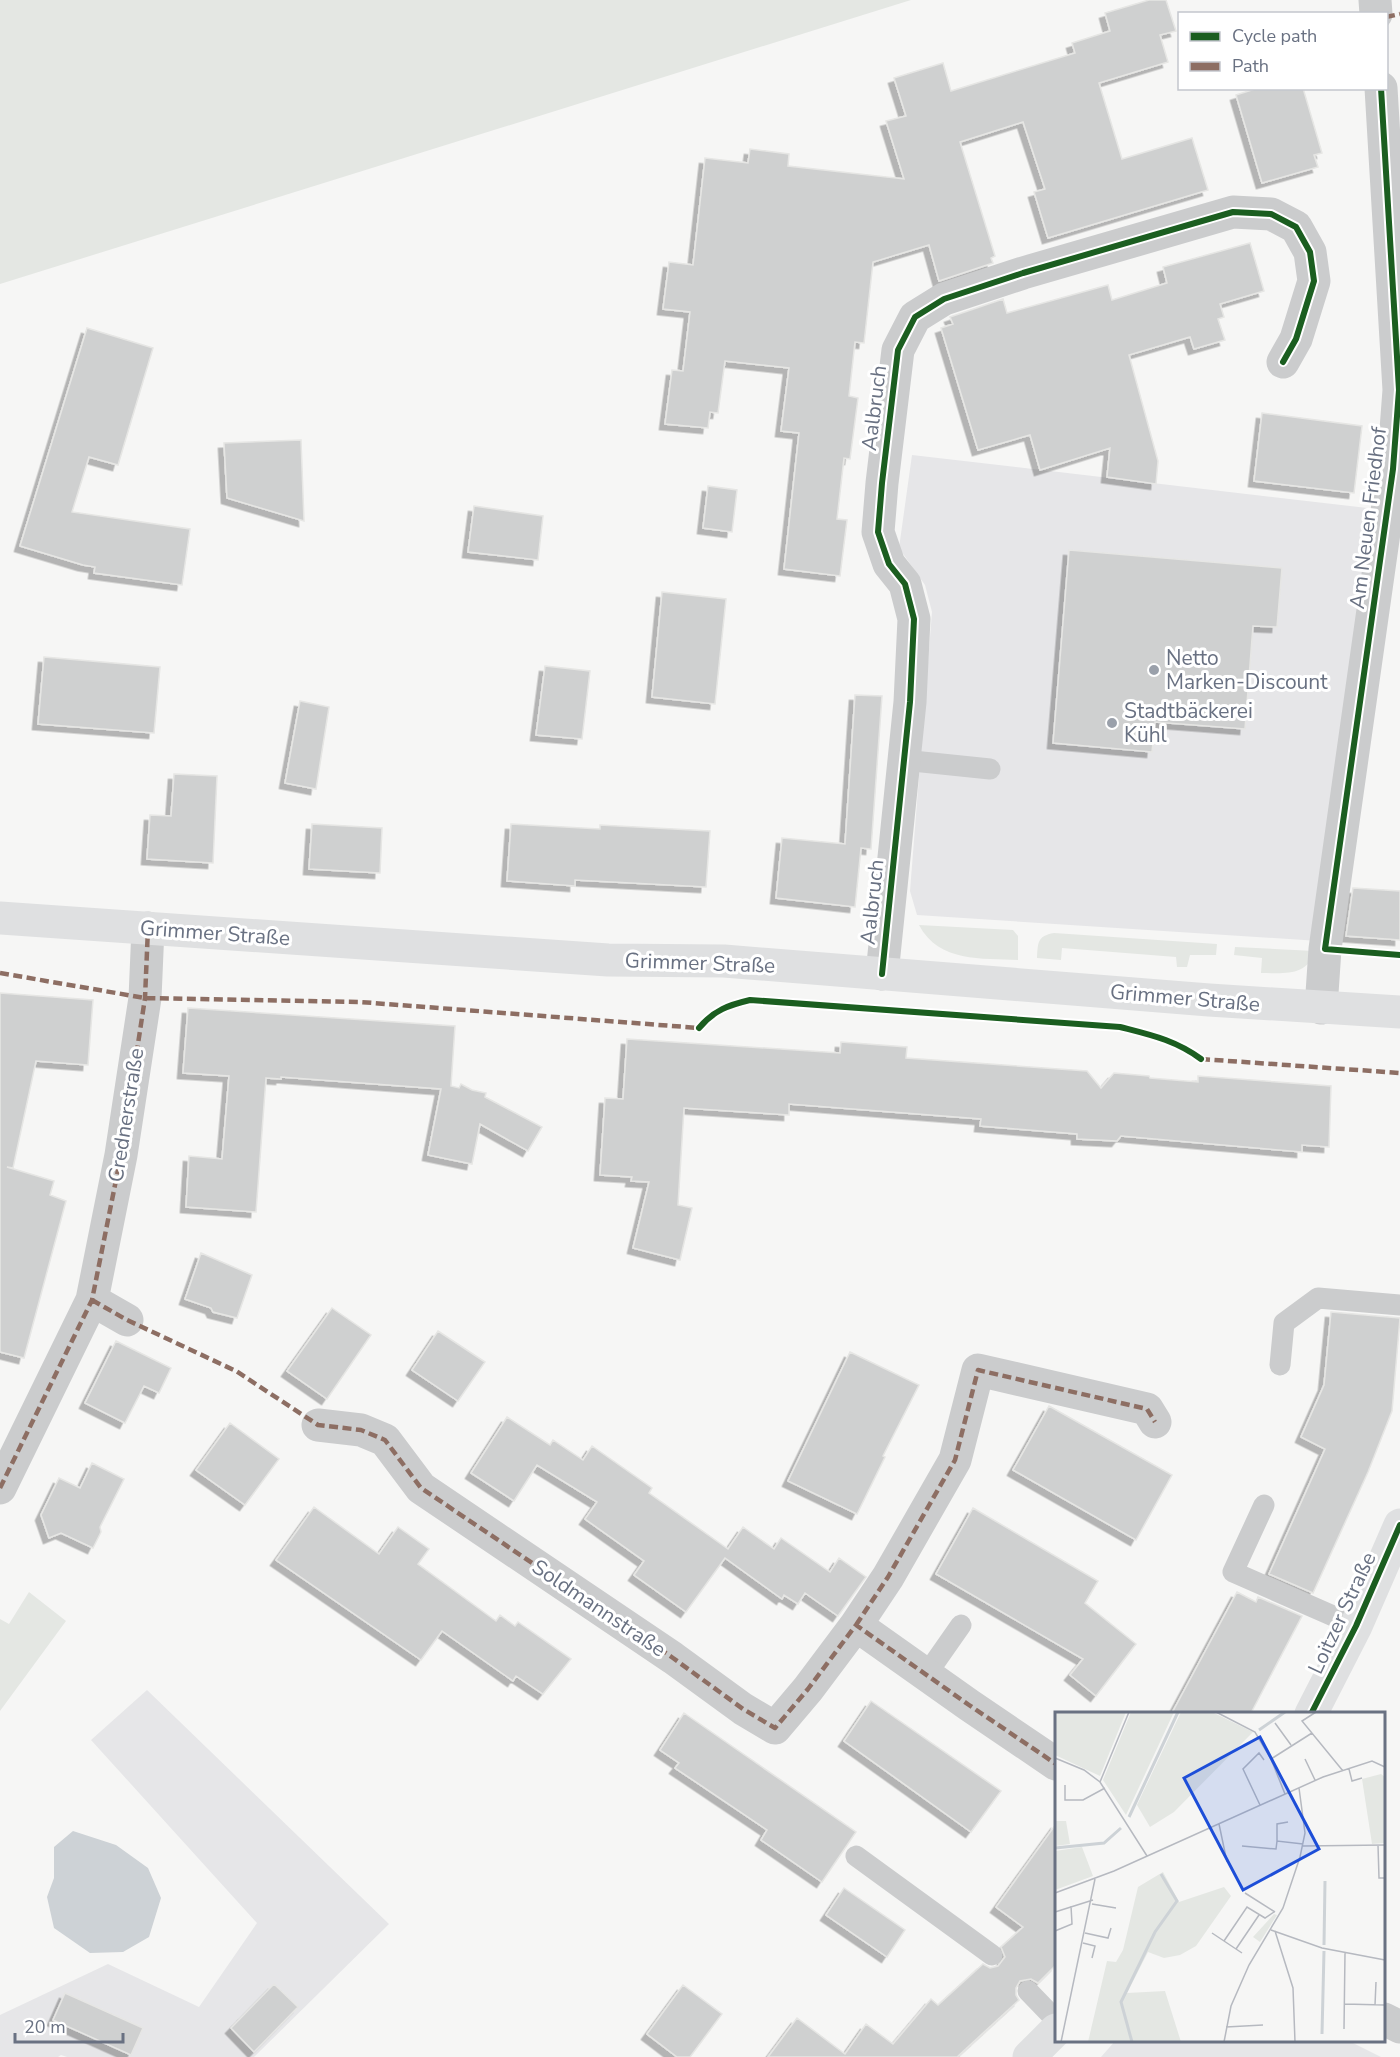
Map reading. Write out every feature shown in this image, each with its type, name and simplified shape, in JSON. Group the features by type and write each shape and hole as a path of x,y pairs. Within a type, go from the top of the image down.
{"main road":[{"name":"Grimmer Straße","path":"0,918 488,953 608,960 724,961 1322,1008 1400,1012"},
{"name":"Loitzer Straße","path":"1312,1712 1356,1626 1400,1526"},
{"path":"1029,2057 1055,2031"}],"street":[{"name":"Am Neuen Friedhof","path":"1322,1008 1325,949 1393,469 1400,390 1381,90"},
{"name":"Aalbruch","path":"882,974 910,702 914,619 905,584 890,564 878,532 898,350 915,317 944,299 1023,273 1222,215 1233,212 1271,214 1296,226 1310,252 1314,281 1296,339 1283,362"},
{"name":"Crednerstraße","path":"0,1488 92,1300 121,1155 145,998 148,928"},
{"path":"92,1300 127,1320"},
{"name":"Soldmannstraße","path":"318,1425 361,1430 385,1440 421,1488 673,1658 742,1709 775,1728 808,1689 856,1625 888,1577 955,1460 978,1370 1147,1409 1155,1422"},
{"path":"856,1625 1055,1763"},
{"path":"1385,2020 1400,2027"}],"lane":[{"path":"903,760 990,769"},
{"path":"1280,1365 1284,1323 1318,1298 1400,1305"},
{"path":"1264,1504 1233,1572 1356,1626"},
{"path":"926,1675 961,1625"},
{"path":"856,1857 992,1956"},
{"path":"1028,1991 1055,2019"}],"shaded area":[{"path":"0,0 911,0 0,284"},
{"path":"912,455 1376,509 1319,941 917,915 910,891 932,612 925,585 899,548"},
{"path":"919,925 1013,930 1018,936 1018,960 976,958 950,952 938,946"},
{"path":"1054,933 1217,944 1216,955 1190,955 1187,967 1177,967 1176,957 1062,948 1061,960 1037,958 1041,938"},
{"path":"1235,947 1314,951 1306,965 1294,972 1261,973 1262,958 1234,955"},
{"path":"29,1592 66,1621 0,1711 0,1619 9,1624"},
{"path":"147,1690 389,1924 254,2057 67,2057 61,2055 58,2057 0,2057 0,2015 108,1964 199,2007 257,1923 91,1740"},
{"path":"73,1831 116,1845 148,1868 161,1898 149,1937 123,1952 90,1953 54,1928 47,1897 54,1878 54,1847"},
{"path":"1114,2042 1351,2042 1381,2057 1101,2057"}],"building":[{"path":"1149,0 1166,0 1176,31 1160,35 1168,62 1099,83 1122,159 1192,138 1208,190 1048,238 1034,192 1045,189 1023,122 960,142 995,256 991,258 993,263 939,281 929,245 873,262 864,343 855,342 849,396 858,398 850,459 844,458 837,519 847,520 840,576 784,569 799,433 781,431 789,368 725,361 718,413 710,412 708,428 665,424 672,370 683,371 690,312 663,309 669,262 693,265 705,158 748,163 750,149 789,154 788,166 904,179 886,121 906,116 894,78 943,63 951,91 1075,53 1072,43 1110,31 1105,13"},
{"path":"1252,90 1304,90 1322,153 1314,155 1318,167 1262,183 1236,95"},
{"path":"1250,243 1264,291 1220,304 1224,317 1218,319 1225,340 1194,349 1190,337 1129,355 1158,461 1156,484 1107,477 1110,448 1040,470 1030,435 978,450 941,328 953,324 950,317 1003,299 1007,313 1108,285 1112,300 1167,283 1163,267"},
{"path":"87,328 153,348 118,465 89,457 72,512 190,529 182,585 94,573 95,567 20,546"},
{"path":"1262,413 1362,426 1354,493 1254,481"},
{"path":"301,440 304,521 227,498 224,443"},
{"path":"708,486 737,490 732,532 703,528"},
{"path":"474,506 543,516 538,560 468,552"},
{"name":"Netto Marken-Discount","path":"1069,550 1282,568 1277,627 1253,626 1245,729 1155,722 1152,752 1053,743"},
{"path":"662,592 726,599 715,704 652,697"},
{"path":"44,657 160,667 154,733 38,724"},
{"path":"545,666 590,671 582,739 536,735"},
{"path":"855,695 882,696 871,849 861,848 855,907 776,898 782,838 845,844"},
{"path":"300,701 329,707 316,789 285,783"},
{"path":"174,774 217,776 213,863 147,859 150,815 171,816"},
{"path":"312,824 382,828 380,873 309,869"},
{"path":"511,824 600,829 600,825 710,831 706,887 575,880 575,886 507,881"},
{"path":"1353,888 1400,891 1400,940 1346,936"},
{"path":"0,993 93,1000 88,1065 36,1061 13,1168 7,1167 54,1181 50,1195 66,1201 24,1358 0,1352"},
{"path":"188,1008 455,1026 451,1086 459,1088 461,1084 472,1090 486,1093 485,1097 542,1127 528,1151 480,1124 472,1164 428,1155 441,1089 281,1077 281,1079 266,1078 256,1212 186,1207 189,1156 222,1159 229,1076 183,1073"},
{"path":"627,1039 840,1053 841,1042 907,1047 906,1058 1087,1071 1101,1088 1114,1073 1198,1082 1198,1076 1331,1086 1329,1147 1302,1145 1302,1152 1121,1136 1117,1141 1077,1139 1077,1134 980,1126 981,1119 789,1104 789,1115 684,1108 678,1205 692,1208 680,1260 633,1248 649,1182 631,1181 632,1177 600,1175 605,1098 623,1099"},
{"path":"201,1253 252,1275 237,1318 213,1312 211,1308 185,1299"},
{"path":"332,1308 371,1335 327,1399 287,1371"},
{"path":"1331,1312 1400,1318 1392,1411 1368,1472 1313,1593 1269,1574 1325,1449 1301,1437 1324,1385"},
{"path":"438,1331 485,1362 458,1401 412,1370"},
{"path":"116,1341 171,1368 159,1393 144,1386 125,1423 85,1403"},
{"path":"850,1352 919,1385 857,1514 788,1481"},
{"path":"1049,1406 1172,1475 1136,1540 1013,1470"},
{"path":"507,1417 550,1445 553,1440 583,1460 592,1446 652,1488 649,1493 728,1549 743,1527 774,1549 781,1538 830,1572 839,1558 866,1577 838,1616 805,1593 798,1604 784,1595 782,1599 725,1558 686,1612 634,1575 644,1561 585,1519 597,1502 537,1465 514,1501 471,1473"},
{"path":"230,1423 279,1459 245,1505 196,1470"},
{"path":"92,1463 124,1479 100,1527 101,1532 93,1548 61,1533 49,1538 41,1515 59,1478 80,1488"},
{"path":"314,1507 379,1554 398,1527 429,1549 418,1564 496,1621 500,1615 515,1626 518,1622 571,1659 543,1694 516,1676 513,1681 442,1631 421,1660 276,1560"},
{"path":"973,1508 1098,1581 1085,1603 1136,1644 1096,1696 1070,1675 1083,1659 936,1574"},
{"path":"1237,1592 1256,1602 1258,1597 1302,1616 1252,1712 1173,1712"},
{"path":"871,1701 1001,1791 971,1832 844,1741"},
{"path":"684,1713 856,1832 822,1882 761,1840 767,1830 675,1768 679,1763 660,1750"},
{"path":"1055,1825 1055,1966 1038,1983 1031,1979 1020,1981 1016,1988 1019,2000 957,2057 768,2057 797,2018 845,2054 866,2024 893,2044 931,1999 938,2005 983,1964 990,1968 998,1966 1005,1957 1001,1947 1023,1927 996,1907"},
{"path":"844,1888 905,1930 887,1957 826,1915"},
{"path":"274,1984 298,2007 254,2052 231,2028"},
{"path":"683,1985 722,2014 690,2057 677,2057 647,2034"},
{"path":"65,1993 143,2028 131,2055 53,2020"}],"marked path":[{"path":"1388,17 1400,14"},
{"path":"0,1488 92,1300 121,1155 145,998 148,928"},
{"path":"0,973 145,998 360,1002 699,1028"},
{"path":"1201,1059 1400,1073"},
{"path":"92,1300 127,1320 236,1371 318,1425 361,1430 385,1440 421,1488 673,1658 743,1709 775,1728 808,1689 856,1625 1055,1763"},
{"path":"856,1625 888,1577 955,1460 978,1370 1147,1409 1155,1422"}],"cycle path":[{"path":"1381,90 1399,390 1393,469 1325,949 1400,955"},
{"path":"882,974 910,702 914,619 905,584 889,564 878,532 898,350 915,317 944,299 1023,273 1233,212 1271,214 1296,227 1310,252 1314,281 1296,339 1283,362"},
{"path":"699,1028 722,1009 750,1000 1120,1027 1172,1043 1201,1059"},
{"path":"1312,1712 1356,1626 1400,1525"}],"place":[{"name":"Netto Marken-Discount","path":"1154,670"},
{"name":"Stadtbäckerei Kühl","path":"1112,723"}]}
